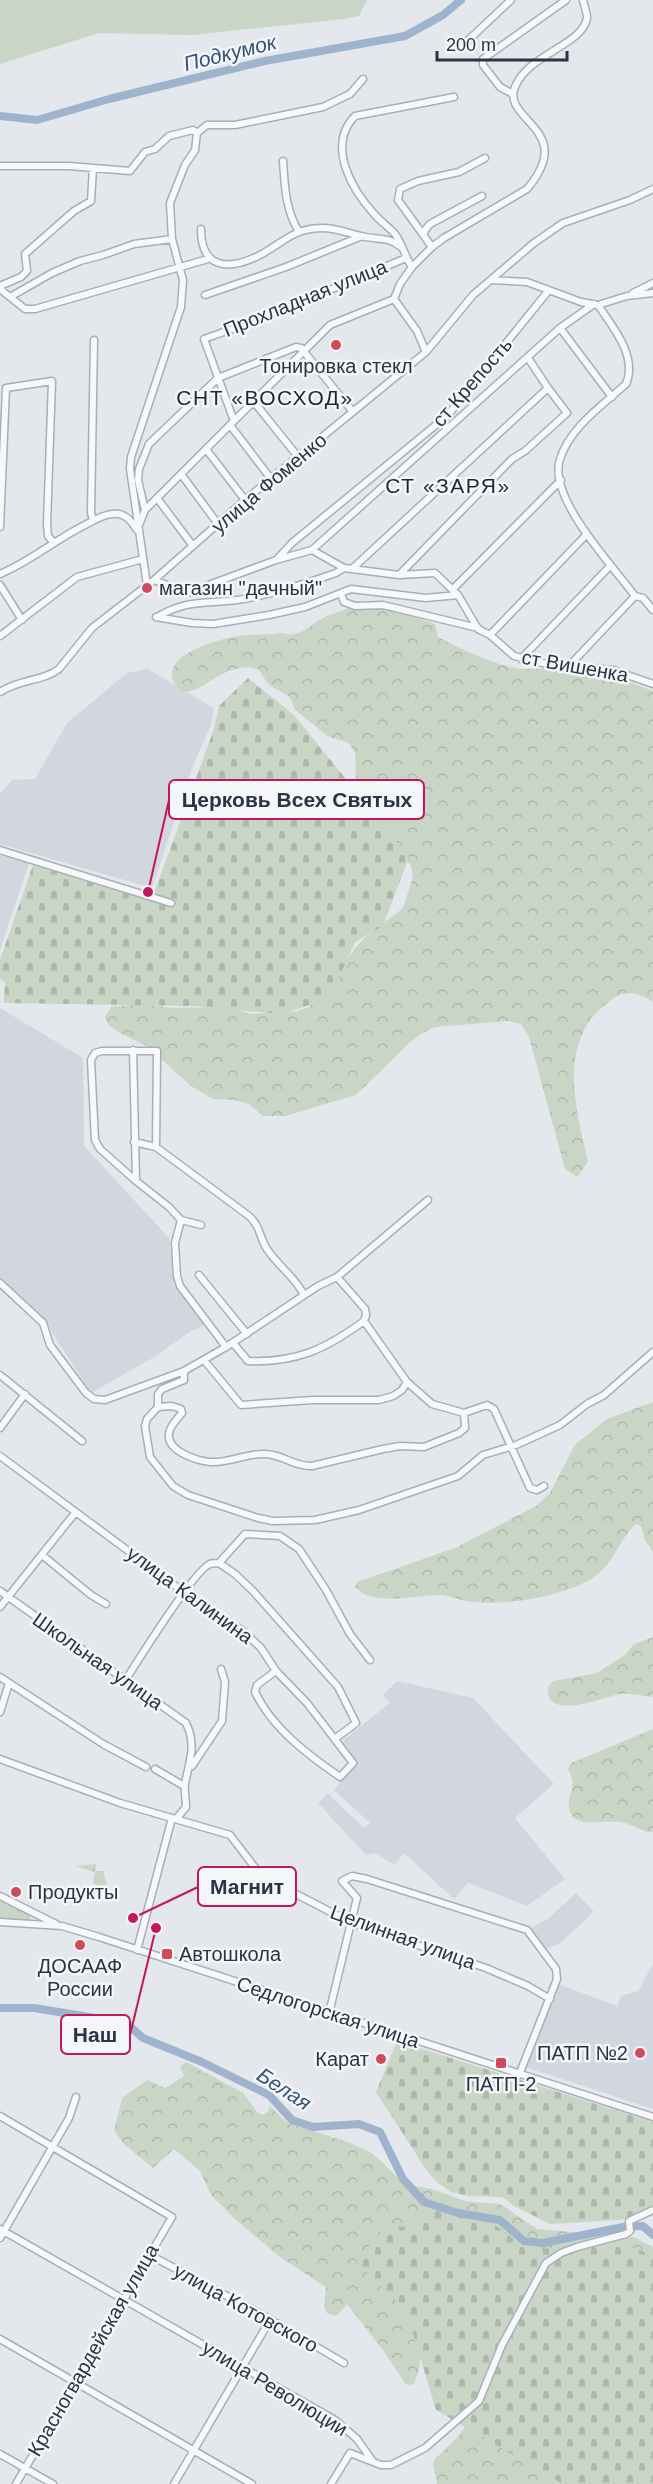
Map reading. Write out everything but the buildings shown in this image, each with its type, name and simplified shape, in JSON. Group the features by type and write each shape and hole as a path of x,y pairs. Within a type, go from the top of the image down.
{"street":[{"path":"461,47 511,0"},
{"path":"139,533 145,510 330,325 394,300 400,284 412,267 432,247 527,189 535,180 543,160 543,138 538,130 522,116 513,94 500,87 483,65 483,59 566,0"},
{"path":"513,94 518,81 533,63 569,42 581,29 587,18 583,0"},
{"path":"196,133 207,125 236,125 323,107 350,94 363,79"},
{"path":"412,267 398,237 369,208 350,180 342,150 346,130 355,116 454,97"},
{"path":"0,166 130,171 145,152 155,149 169,136 185,130 193,130 196,133"},
{"path":"147,585 130,469 131,457 181,307 183,280 171,239 170,203 185,165 195,150 196,133"},
{"path":"432,247 398,200 400,189 418,181 459,172 484,158"},
{"path":"283,161 288,210 299,232"},
{"path":"93,168 91,201 67,217 25,254 27,271 21,278 0,288 25,309 35,309 179,269 208,258 204,254 201,229"},
{"name":"улица Фоменко","path":"0,692 20,681 52,674 92,628 154,580 245,500 426,352 473,295 534,243 563,223 630,200 653,189"},
{"path":"424,235 430,224 482,196"},
{"name":"Прохладная улица","path":"208,258 211,261 228,265 252,259 299,232 322,227 383,238 401,247"},
{"name":"Прохладная улица","path":"205,295 286,267 362,236"},
{"path":"10,297 52,273 80,261 134,243 171,239"},
{"name":"Прохладная улица","path":"218,378 204,339 263,318 406,258"},
{"path":"490,280 526,282 596,304 623,344 629,378 626,384 584,422 567,444 559,460 561,480 572,511 609,567 635,596 643,598 653,610"},
{"path":"627,296 653,283"},
{"name":"ст Крепость","path":"276,560 292,543 448,415 549,290"},
{"path":"154,580 187,593 276,560 312,550 560,328 596,304 627,296 653,293"},
{"path":"394,300 417,331 426,352"},
{"path":"560,328 612,397"},
{"path":"93,520 91,513 94,340"},
{"path":"145,510 138,480 138,469 149,444 218,378 296,347 305,351 353,412"},
{"path":"399,575 512,459 525,451 567,413 528,358"},
{"path":"218,378 232,423 271,479"},
{"path":"0,527 6,388 52,381 46,524 48,536 53,542"},
{"path":"353,568 548,388"},
{"path":"254,402 299,458"},
{"path":"206,449 245,500"},
{"path":"181,474 218,524"},
{"path":"344,568 336,573 276,592 237,600 191,602 171,608 156,617 213,624 304,607 360,589 426,598 455,592 561,480"},
{"path":"157,498 194,546"},
{"path":"0,574 93,520 113,513 125,515 132,520 139,533"},
{"path":"490,635 587,534"},
{"path":"312,550 344,568 399,575 435,573 455,592 478,629"},
{"path":"0,636 77,577 143,559"},
{"path":"520,659 609,567"},
{"path":"0,585 22,620"},
{"name":"ст Вишенка","path":"341,594 344,602 355,606 383,605 478,629 490,635 520,659 625,673 653,684"},
{"path":"570,665 635,596"},
{"path":"0,850 171,903"},
{"path":"133,1050 136,1181"},
{"path":"156,1147 157,1051 95,1053 91,1060 96,1140 100,1149 169,1206 181,1220 201,1225"},
{"path":"134,1142 156,1147 254,1221 260,1229 266,1248 294,1279 304,1295"},
{"path":"0,1283 43,1323 50,1345 86,1393 94,1399 117,1396 184,1371 247,1334 304,1295 337,1277 428,1200"},
{"path":"181,1220 175,1243 177,1276 180,1286 226,1347"},
{"path":"200,1275 247,1334"},
{"path":"232,1343 248,1361 293,1359 317,1351 364,1321 366,1315 365,1309 337,1277"},
{"path":"364,1321 407,1382 432,1404 465,1413 487,1405 491,1406 530,1488 537,1490 544,1486"},
{"path":"184,1371 184,1380 162,1389 158,1394 158,1407 147,1419 145,1426 150,1457 173,1486 236,1512 273,1521 315,1520 359,1510 458,1476 483,1455 516,1445 561,1425 586,1404 604,1395 653,1352"},
{"path":"204,1360 242,1405 313,1400 379,1400 393,1396 402,1390 407,1382"},
{"path":"0,1375 82,1441"},
{"path":"0,1428 24,1395"},
{"path":"158,1407 172,1406 181,1409 182,1413 171,1428 170,1441 175,1448 193,1458 211,1462 269,1454 277,1455 301,1467 400,1446 424,1447 459,1433 465,1428 465,1413"},
{"name":"улица Калинина","path":"0,1456 204,1607 242,1630 261,1648 276,1671 336,1738 353,1762 340,1777 315,1760 268,1714 255,1692 257,1685 276,1671"},
{"path":"0,1607 75,1513"},
{"path":"271,1535 273,1521"},
{"path":"125,1681 184,1592 203,1568 209,1564 219,1563 245,1534 280,1536 299,1549 326,1590 350,1634 370,1660"},
{"path":"42,1555 106,1604"},
{"name":"улица Калинина","path":"219,1563 236,1574 253,1591 338,1687 356,1723 336,1738"},
{"name":"Школьная улица","path":"0,1591 186,1724 191,1734 190,1769"},
{"path":"137,1950 174,1818 186,1807 184,1786 190,1769 222,1721 225,1682 221,1669"},
{"path":"0,1677 103,1744 146,1767"},
{"path":"0,1712 9,1683"},
{"name":"Целинная улица","path":"0,1760 120,1803 230,1835 256,1869 269,1880 352,1923 486,1968 528,1986 550,1999"},
{"path":"155,1769 184,1786"},
{"path":"329,2013 357,1898 342,1881 352,1876 527,1930 556,1969 557,1979 519,2075"},
{"path":"0,1896 62,1926"},
{"name":"Седлогорская улица","path":"0,1922 62,1926 653,2117"},
{"path":"0,2238 2,2230 69,2118 76,2097"},
{"path":"0,2116 51,2145"},
{"name":"Красногвардейская улица","path":"16,2484 171,2217 51,2145"},
{"path":"331,2484 350,2453 381,2465 391,2465 414,2455 479,2401 502,2345 546,2263 561,2253 626,2234 630,2230 629,2221 653,2210"},
{"name":"улица Революции","path":"2,2230 347,2429 373,2461"},
{"name":"улица Котовского","path":"148,2254 344,2363"},
{"path":"174,2484 270,2320"},
{"path":"0,2339 252,2484"},
{"path":"0,2454 53,2484"}],"shaded area":[{"path":"148,669 214,708 211,725 192,768 152,888 0,844 0,794 12,780 35,779 67,723 127,673"},
{"path":"0,855 29,863 0,950"},
{"path":"0,1008 83,1058 84,1146 169,1238 174,1285 206,1325 191,1331 156,1356 91,1393 41,1315 15,1295 0,1278"},
{"path":"397,1681 473,1698 554,1784 515,1818 565,1879 527,1906 468,1883 454,1899 404,1853 395,1865 375,1853 366,1855 318,1803 328,1794 364,1828 370,1823 334,1790 357,1761 342,1741 390,1703 383,1695"},
{"path":"576,1893 594,1912 559,1944 544,1949 529,1929 548,1919"},
{"path":"653,1964 653,2109 525,2067 558,1984 617,2006 621,1996 638,1991"}],"green space":[{"path":"0,0 367,0 359,16 344,19 191,35 99,33 0,64"},
{"path":"360,604 399,612 435,624 438,637 505,666 525,669 554,668 594,673 653,691 653,1002 643,996 621,994 593,1017 580,1039 576,1056 574,1091 588,1162 577,1177 565,1169 529,1037 521,1024 508,1021 435,1027 422,1033 408,1044 356,1095 285,1116 263,1116 249,1104 235,1100 213,1099 191,1086 147,1046 118,1032 108,1024 105,1017 111,1007 144,1004 172,1008 229,1007 250,1014 297,1011 309,1007 362,940 403,908 413,877 411,866 378,822 356,778 355,753 349,743 329,737 295,710 290,697 269,685 258,669 234,669 189,691 180,690 172,678 174,667 180,659 202,646 239,636 297,633 326,617"},
{"path":"248,678 294,715 409,857 383,926 355,942 330,998 282,1014 194,1006 4,1003 5,982 0,979 0,960 33,865 151,901 213,732 219,706"},
{"path":"653,1402 653,1552 645,1540 641,1526 636,1524 601,1572 566,1590 532,1599 481,1603 439,1595 383,1598 372,1597 355,1587 357,1582 455,1548 536,1506 550,1493 575,1445 607,1419"},
{"path":"653,1637 653,1697 620,1694 569,1706 559,1705 552,1701 548,1689 554,1681 597,1673 625,1655 634,1644"},
{"path":"653,1729 653,1832 621,1822 584,1822 573,1817 569,1805 572,1783 568,1769 571,1763"},
{"path":"96,1864 95,1871 103,1871 108,1888 93,1884 95,1872 76,1866"},
{"path":"0,1901 30,1915 30,1920 0,1919"},
{"path":"397,2041 653,2122 653,2207 634,2217 619,2220 550,2224 514,2206 502,2197 468,2196 451,2192 427,2171 376,2092"},
{"path":"186,2062 243,2093 257,2112 262,2115 268,2112 270,2106 284,2120 294,2125 348,2142 372,2153 405,2184 432,2189 465,2201 500,2204 537,2229 634,2237 653,2247 653,2484 437,2484 433,2465 435,2459 457,2438 494,2389 422,2342 419,2370 414,2384 408,2385 347,2304 336,2316 327,2313 324,2307 326,2287 280,2257 234,2218 211,2195 200,2171 174,2149 153,2168 124,2144 114,2131 122,2098 147,2080 165,2088 184,2076 180,2066"},
{"path":"432,2207 496,2226 530,2251 607,2239 653,2255 653,2484 563,2484 436,2410 406,2310 356,2262 386,2226 409,2227"}],"waterway":[{"name":"Подкумок","path":"0,116 37,120 109,99 265,61 405,36 443,15 461,0"},
{"name":"Белая","path":"0,2008 34,2008 126,2023 143,2038 202,2062 269,2095 292,2120 313,2127 359,2124 380,2132 403,2179 424,2202 458,2213 500,2220 524,2241 543,2243 623,2227 643,2226 653,2235"}],"place":[{"name":"Тонировка стекл","path":"336,345"},
{"name":"магазин \"дачный\"","path":"147,588"},
{"name":"Церковь Всех Святых","path":"148,892"},
{"name":"Продукты","path":"16,1892"},
{"name":"Магнит","path":"133,1918"},
{"name":"Наш","path":"156,1928"},
{"name":"ДОСААФ России","path":"80,1945"},
{"name":"Автошкола","path":"167,1954"},
{"name":"ПАТП №2","path":"640,2053"},
{"name":"Карат","path":"381,2059"},
{"name":"ПАТП-2","path":"501,2063"}],"district":[{"name":"СНТ «ВОСХОД»","path":"265,398"},
{"name":"СТ «ЗАРЯ»","path":"448,486"}]}
